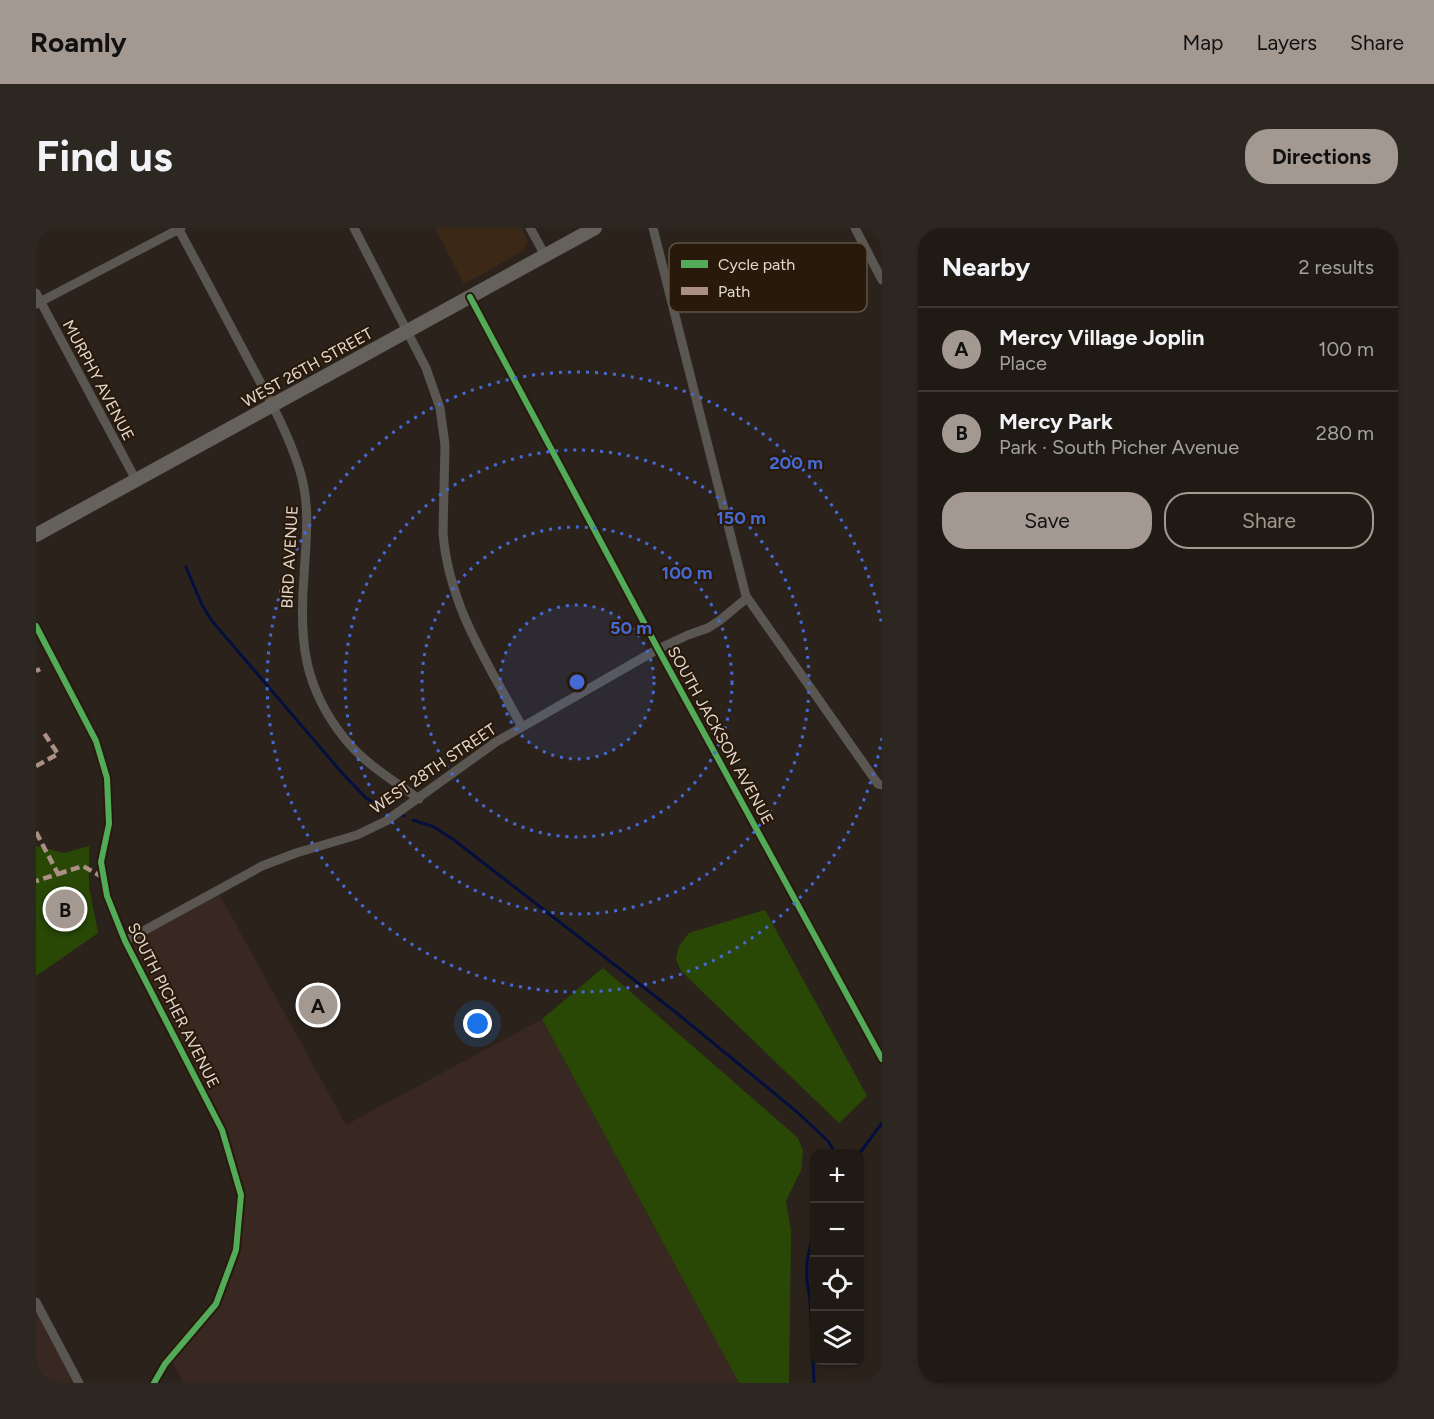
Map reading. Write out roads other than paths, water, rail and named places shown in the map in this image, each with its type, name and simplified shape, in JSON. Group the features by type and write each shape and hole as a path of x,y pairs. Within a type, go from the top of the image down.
{"main road":[{"name":"WEST 26TH STREET","path":"36,535 595,228"}],"street":[{"path":"38,300 179,228"},
{"name":"BIRD AVENUE","path":"179,228 272,405 294,453 306,496 308,520 301,632 310,677 330,717 345,740 377,769 418,799"},
{"path":"354,228 430,377 443,419 445,445 443,534 452,588 464,620 522,727"},
{"path":"530,228 545,255"},
{"path":"653,228 669,291"},
{"path":"855,228 863,243"},
{"path":"867,251 882,280"},
{"name":"SOUTH JACKSON AVENUE","path":"470,297 658,650 882,1059"},
{"name":"MURPHY AVENUE","path":"38,300 136,480"},
{"path":"674,312 747,598 878,784 882,785"},
{"name":"WEST 28TH STREET","path":"124,941 262,866 296,853 357,835 386,821 496,742 658,650 719,621 747,598"},
{"name":"SOUTH PICHER AVENUE","path":"36,626 96,741 107,778 109,824 102,862 107,896 124,941 222,1130 241,1195 236,1250 216,1304 165,1364 154,1383"},
{"path":"36,1302 79,1383"}],"waterway":[{"path":"186,567 202,605 212,621 343,774 366,798 381,807"},
{"path":"413,820 434,827 454,840 678,1014 796,1111 828,1141 833,1149"},
{"path":"863,1149 882,1123"},
{"path":"810,1247 807,1280 814,1383"}],"place":[{"name":"Mercy Park","path":"65,909"},
{"name":"Mercy Village Joplin","path":"318,1005"}]}
